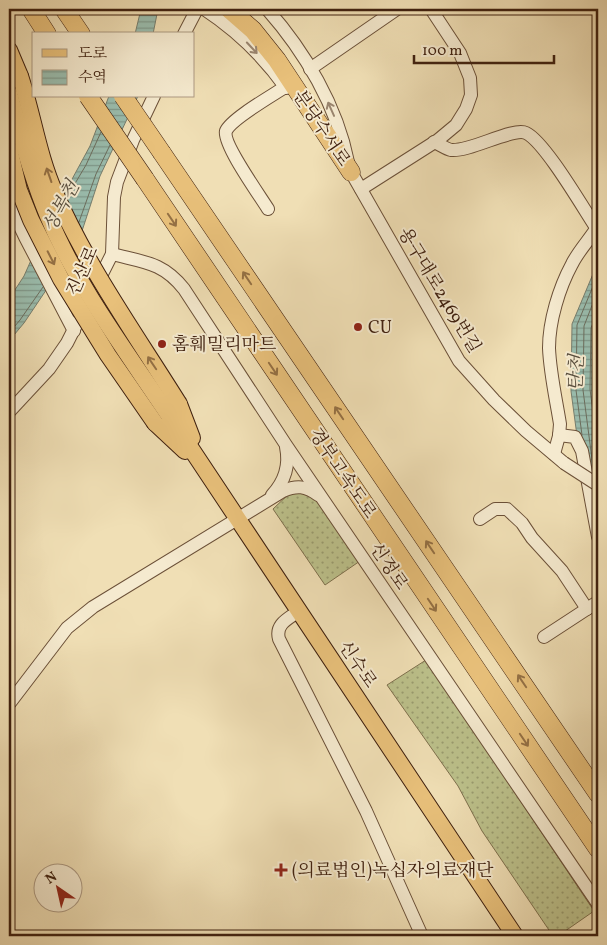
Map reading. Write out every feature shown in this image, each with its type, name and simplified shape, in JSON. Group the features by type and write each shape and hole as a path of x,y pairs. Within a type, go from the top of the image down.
{"highway":[{"path":"31,9 46,32"},
{"path":"64,9 80,32"},
{"name":"분당수서로","path":"246,9 283,47 311,92 350,172"},
{"name":"분당수서로","path":"222,13 253,30 278,60 350,172"},
{"name":"경부고속도로","path":"89,98 598,849"},
{"name":"경부고속도로","path":"125,98 598,794"}],"main road":[{"path":"9,50 20,76 36,138 54,192 78,240 122,318 167,414"},
{"path":"9,93 35,181 48,217 93,302 167,414"},
{"path":"9,148 19,190 31,220 61,279 99,342 167,414"},
{"name":"신수로","path":"167,414 515,936"}],"street":[{"path":"185,32 197,9"},
{"path":"204,9 222,13 285,87 324,144 350,172"},
{"path":"267,9 279,22 318,80 343,138 350,172"},
{"path":"310,68 397,9"},
{"path":"361,189 434,142 456,125 466,109 471,95 470,78 460,53 431,9"},
{"path":"268,209 229,147 226,134 236,120 285,87"},
{"name":"진산로","path":"9,412 49,369 74,331 112,254 116,182 153,98"},
{"path":"434,142 450,150 464,149 506,135 524,132 532,137 549,157 598,227 584,244 571,265 560,294 550,333 549,349 560,424 554,454"},
{"name":"용구대로2469번길","path":"350,172 459,361 494,400 526,431 564,463 598,485"},
{"path":"9,196 14,214 74,331"},
{"name":"신정로","path":"112,254 153,264 175,278 192,300 286,445 598,904"},
{"path":"559,435 575,437 582,451 598,537"},
{"path":"269,499 284,479 289,459 286,445"},
{"path":"9,704 67,628 93,607 269,499 293,487 311,490 322,498"},
{"path":"480,519 495,509 507,509 522,523 532,538 592,606 544,637"},
{"path":"299,611 280,625 277,632 279,639 366,811 422,936"}],"green space":[{"path":"298,489 318,499 360,561 325,585 273,509 292,491"},
{"path":"426,660 594,911 558,936 553,936 482,831 458,786 387,685"}],"water":[{"path":"141,9 158,9 153,32 135,32"},
{"name":"성복천","path":"108,98 137,98 100,176 82,231 63,265 24,323 9,341 9,299 24,276 45,229 90,146"},
{"name":"탄천","path":"598,262 598,543 587,511 571,391 572,324"}],"place":[{"name":"CU","path":"358,327"},
{"name":"홈훼밀리마트","path":"162,344"},
{"name":"(의료법인)녹십자의료재단","path":"281,870"}]}
